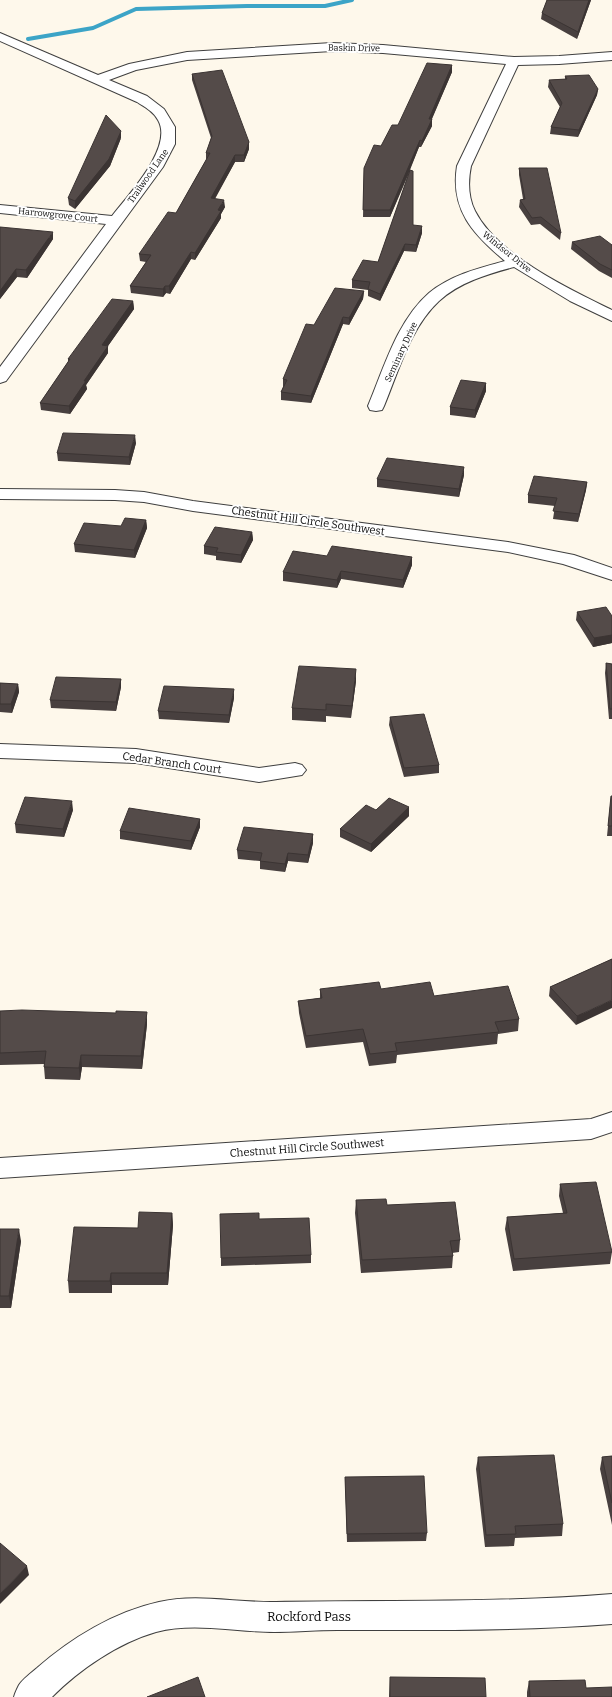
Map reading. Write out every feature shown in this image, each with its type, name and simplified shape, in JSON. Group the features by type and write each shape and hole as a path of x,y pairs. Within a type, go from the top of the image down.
{"street":[{"name":"Trailwood Lane","path":"0,37 99,79 150,104 163,116 170,132 170,140 164,155 0,378"},
{"name":"Baskin Drive","path":"99,79 139,65 187,56 332,47 383,48 514,61 558,60 612,56"},
{"name":"Windsor Drive","path":"514,61 464,166 461,180 462,195 466,206 477,227 493,243 517,262 540,278 612,316"},
{"name":"Harrowgrove Court","path":"0,209 116,221"},
{"name":"Seminary Drive","path":"376,406 408,333 418,315 430,300 447,287 463,279 487,270 517,262"},
{"name":"Chestnut Hill Circle Southwest","path":"0,494 115,495 144,498 193,506 508,547 567,559 612,574"},
{"name":"Cedar Branch Court","path":"0,751 136,756 259,775 295,770"},
{"name":"Chestnut Hill Circle Southwest","path":"0,1168 583,1130 612,1122"},
{"name":"Rockford Pass","path":"30,1697 50,1677 113,1634 158,1617 175,1614 232,1614 266,1617 489,1616 612,1609"}],"building":[{"path":"547,0 589,0 578,32 542,13"},
{"path":"427,63 452,65 429,119 432,119 422,141 420,140 390,210 363,210 364,168 374,145 381,146 392,125 398,125"},
{"path":"222,70 249,142 244,155 235,155 211,198 224,200 218,210 221,211 195,253 191,252 169,286 165,286 163,289 130,286 151,255 139,254 168,212 176,213 210,153 206,153 212,136 192,74"},
{"path":"589,75 598,89 579,130 551,127 562,103 549,80 567,79 565,76"},
{"path":"106,115 121,131 109,159 75,201 68,198"},
{"path":"519,168 547,168 561,233 541,217 532,218 520,200 525,199"},
{"path":"410,170 413,171 413,225 422,226 416,245 405,244 380,294 368,289 370,282 352,280 363,260 378,262"},
{"path":"0,227 53,232 26,270 16,269 0,291"},
{"path":"600,236 612,245 612,270 600,264 572,242"},
{"path":"335,288 364,291 349,318 343,317 311,396 281,392 287,380 283,379 306,324 314,325"},
{"path":"112,299 133,301 102,345 108,346 69,406 40,403 70,359 68,359"},
{"path":"461,380 486,383 475,410 450,407"},
{"path":"63,433 135,435 129,457 57,453"},
{"path":"387,458 464,467 459,489 377,479"},
{"path":"534,476 587,482 579,514 553,511 557,498 528,495"},
{"path":"125,518 146,520 134,550 74,544 84,523 121,526"},
{"path":"215,527 252,532 241,555 216,552 218,548 204,546"},
{"path":"332,546 412,557 403,580 341,571 337,580 283,572 293,551 327,556"},
{"path":"606,607 612,616 612,635 594,638 577,612"},
{"path":"606,663 612,664 612,709 610,709"},
{"path":"299,666 356,669 352,706 326,704 326,710 292,708"},
{"path":"56,677 121,679 116,702 50,700"},
{"path":"0,683 18,684 11,704 0,704"},
{"path":"164,686 234,689 229,715 158,711"},
{"path":"424,714 439,765 404,768 390,717"},
{"path":"611,796 612,826 608,826"},
{"path":"25,797 72,801 63,829 15,824"},
{"path":"389,798 409,807 371,844 340,829 366,805 376,810"},
{"path":"129,808 200,819 191,841 120,831"},
{"path":"244,827 313,834 308,855 288,853 285,864 260,861 262,853 237,850"},
{"path":"612,959 612,1000 577,1016 550,987"},
{"path":"379,982 381,989 430,982 434,996 508,986 519,1019 495,1022 499,1032 395,1043 397,1051 370,1054 363,1029 306,1036 298,1001 322,998 320,989"},
{"path":"22,1010 116,1013 116,1011 147,1012 141,1056 81,1055 79,1068 44,1067 46,1051 0,1053 0,1011"},
{"path":"596,1182 612,1252 514,1259 507,1217 567,1213 560,1184"},
{"path":"386,1199 387,1205 455,1202 460,1240 450,1241 453,1256 362,1260 356,1200"},
{"path":"139,1212 172,1213 167,1273 111,1273 110,1281 68,1281 74,1227 138,1228"},
{"path":"259,1213 259,1219 309,1218 311,1255 221,1258 220,1214"},
{"path":"0,1229 19,1229 9,1296 0,1296"},
{"path":"554,1455 563,1524 515,1526 516,1534 486,1535 478,1457"},
{"path":"612,1456 612,1503 602,1457"},
{"path":"424,1476 427,1533 347,1534 345,1477"},
{"path":"0,1543 27,1566 0,1594"},
{"path":"198,1677 205,1697 147,1697"},
{"path":"390,1677 485,1678 486,1697 390,1697"},
{"path":"585,1680 586,1688 612,1687 612,1697 530,1697 529,1681"}],"waterway":[{"path":"28,39 93,28 136,9 247,6 325,6 352,0"}]}
